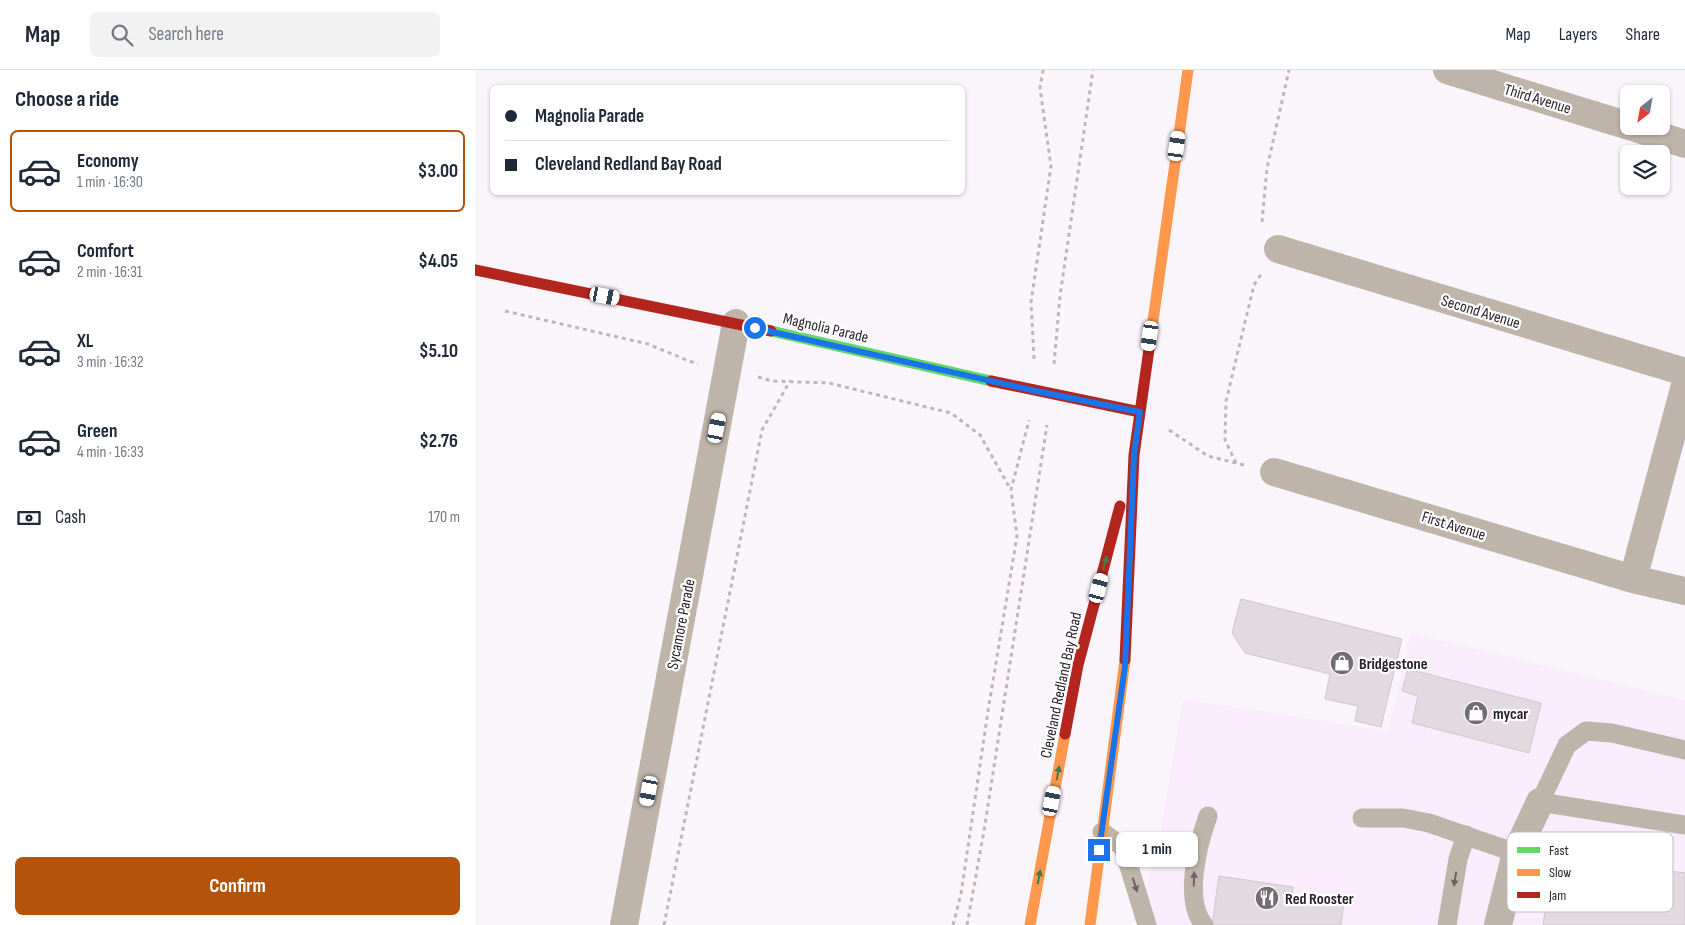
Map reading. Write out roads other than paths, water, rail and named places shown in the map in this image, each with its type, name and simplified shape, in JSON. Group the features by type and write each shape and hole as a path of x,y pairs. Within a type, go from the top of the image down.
{"main road":[{"name":"Cleveland Redland Bay Road","path":"1090,925 1125,666 1134,455 1188,70"},
{"name":"Magnolia Parade","path":"475,270 736,323 1036,391 1140,412"},
{"name":"Cleveland Redland Bay Road","path":"1030,925 1078,664 1134,455"}],"street":[{"name":"Third Avenue","path":"1447,70 1620,123"},
{"name":"Third Avenue","path":"1657,135 1685,144"},
{"name":"Second Avenue","path":"1278,250 1685,372"},
{"name":"Sycamore Parade","path":"624,925 736,323"},
{"path":"1633,579 1685,385"},
{"name":"First Avenue","path":"1274,472 1633,579 1685,591"},
{"path":"1526,832 1540,802"},
{"path":"1498,925 1507,889"}],"lane":[{"path":"1685,750 1612,733 1586,731 1567,744 1540,802 1685,825"},
{"path":"1204,925 1198,917 1193,881 1198,844 1208,816"},
{"path":"1362,818 1403,818 1429,823 1507,850"},
{"path":"1102,832 1123,847 1147,925"},
{"path":"1447,925 1458,859 1466,835"}],"place":[{"name":"Bridgestone","path":"1342,663"},
{"name":"mycar","path":"1476,713"},
{"name":"Red Rooster","path":"1267,898"}]}
